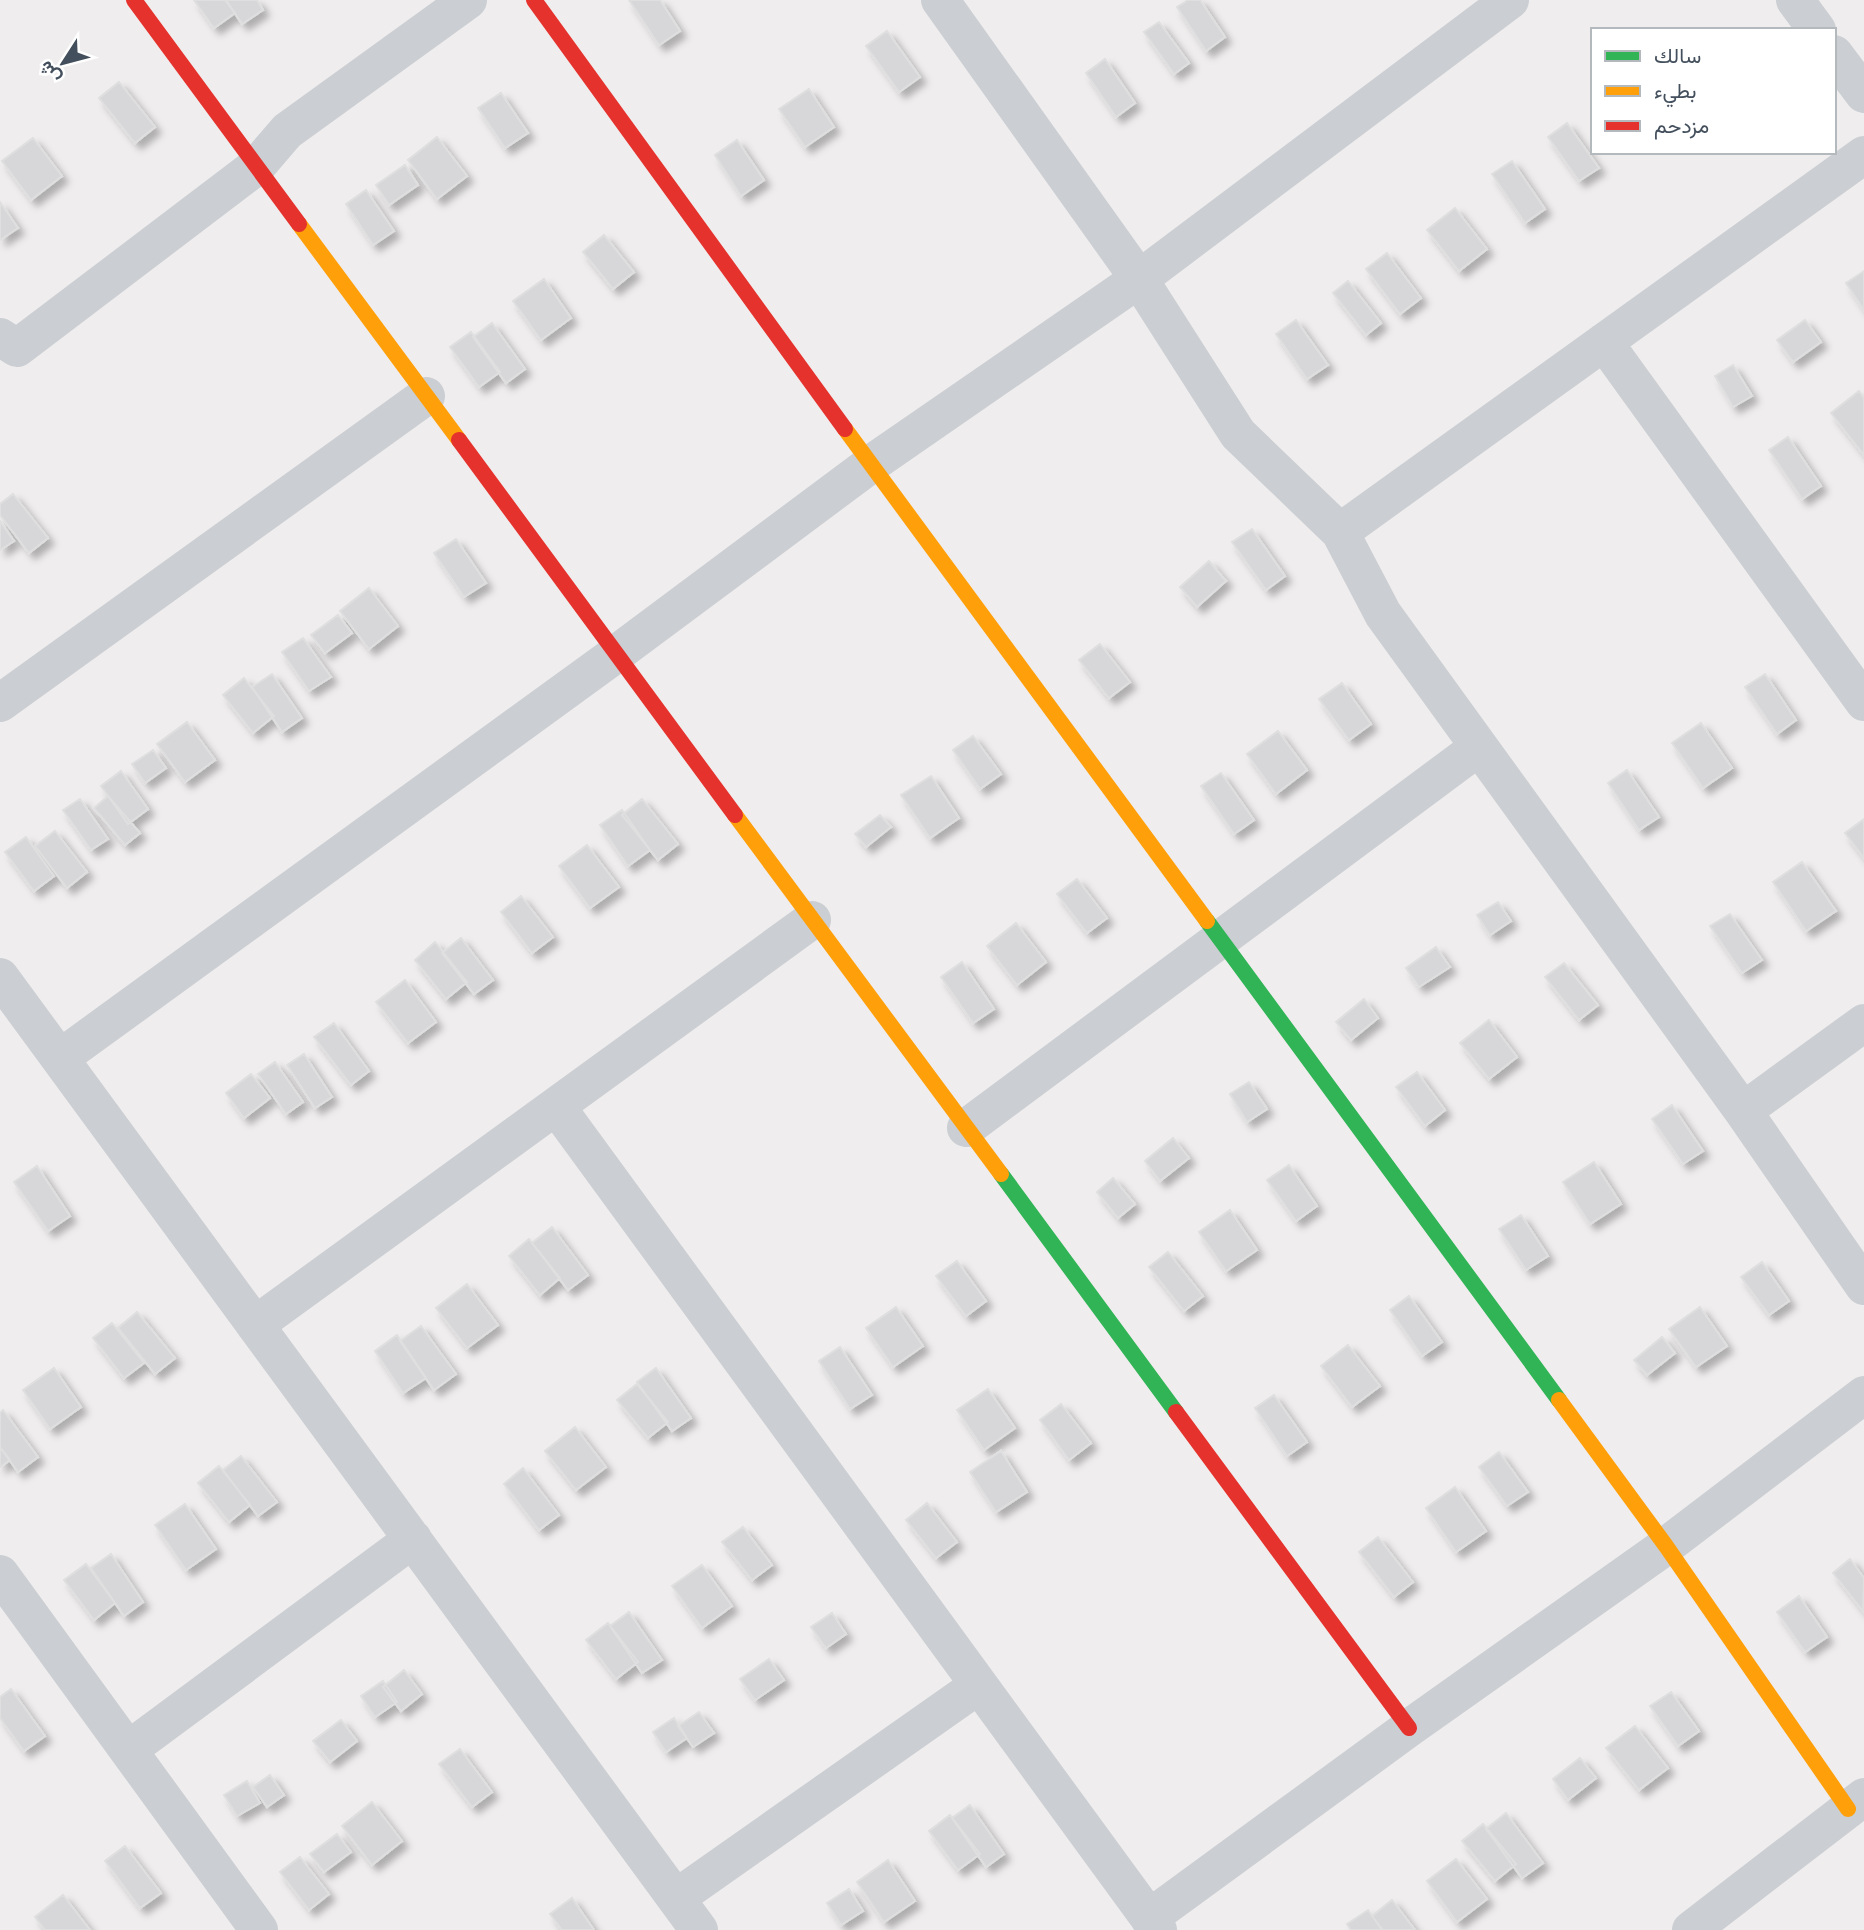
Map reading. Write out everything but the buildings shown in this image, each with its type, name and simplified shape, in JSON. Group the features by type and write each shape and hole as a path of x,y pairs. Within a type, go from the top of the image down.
{"street":[{"path":"134,0 1409,1728"},
{"path":"0,337 17,348 257,166 287,131 468,0"},
{"path":"534,0 871,464 1856,1803 1691,1930"},
{"path":"60,1058 616,654 871,464 1139,279 1510,0"},
{"path":"1795,0 1816,28"},
{"path":"949,3 1139,279 1238,434 1340,532 1382,614 1743,1111 1864,1286"},
{"path":"1836,57 1864,94"},
{"path":"1340,532 1864,155"},
{"path":"1604,342 1864,702"},
{"path":"0,703 426,396"},
{"path":"966,1128 1479,747"},
{"path":"255,1325 812,920"},
{"path":"0,977 699,1930"},
{"path":"1743,1111 1864,1023"},
{"path":"556,1106 1154,1924 1409,1728 1666,1546 1864,1395"},
{"path":"128,1750 412,1539"},
{"path":"0,1574 259,1930"},
{"path":"676,1898 979,1685"}],"traffic: fast":[{"path":"1207,921 1559,1400"},
{"path":"1001,1174 1176,1412"}],"traffic: slow":[{"path":"299,224 459,440"},
{"path":"845,429 1207,921"},
{"path":"735,815 1001,1174"},
{"path":"1559,1400 1666,1546 1848,1809"}],"traffic: jam":[{"path":"134,0 299,224"},
{"path":"534,0 845,429"},
{"path":"459,440 735,815"},
{"path":"1176,1412 1409,1728"}]}
